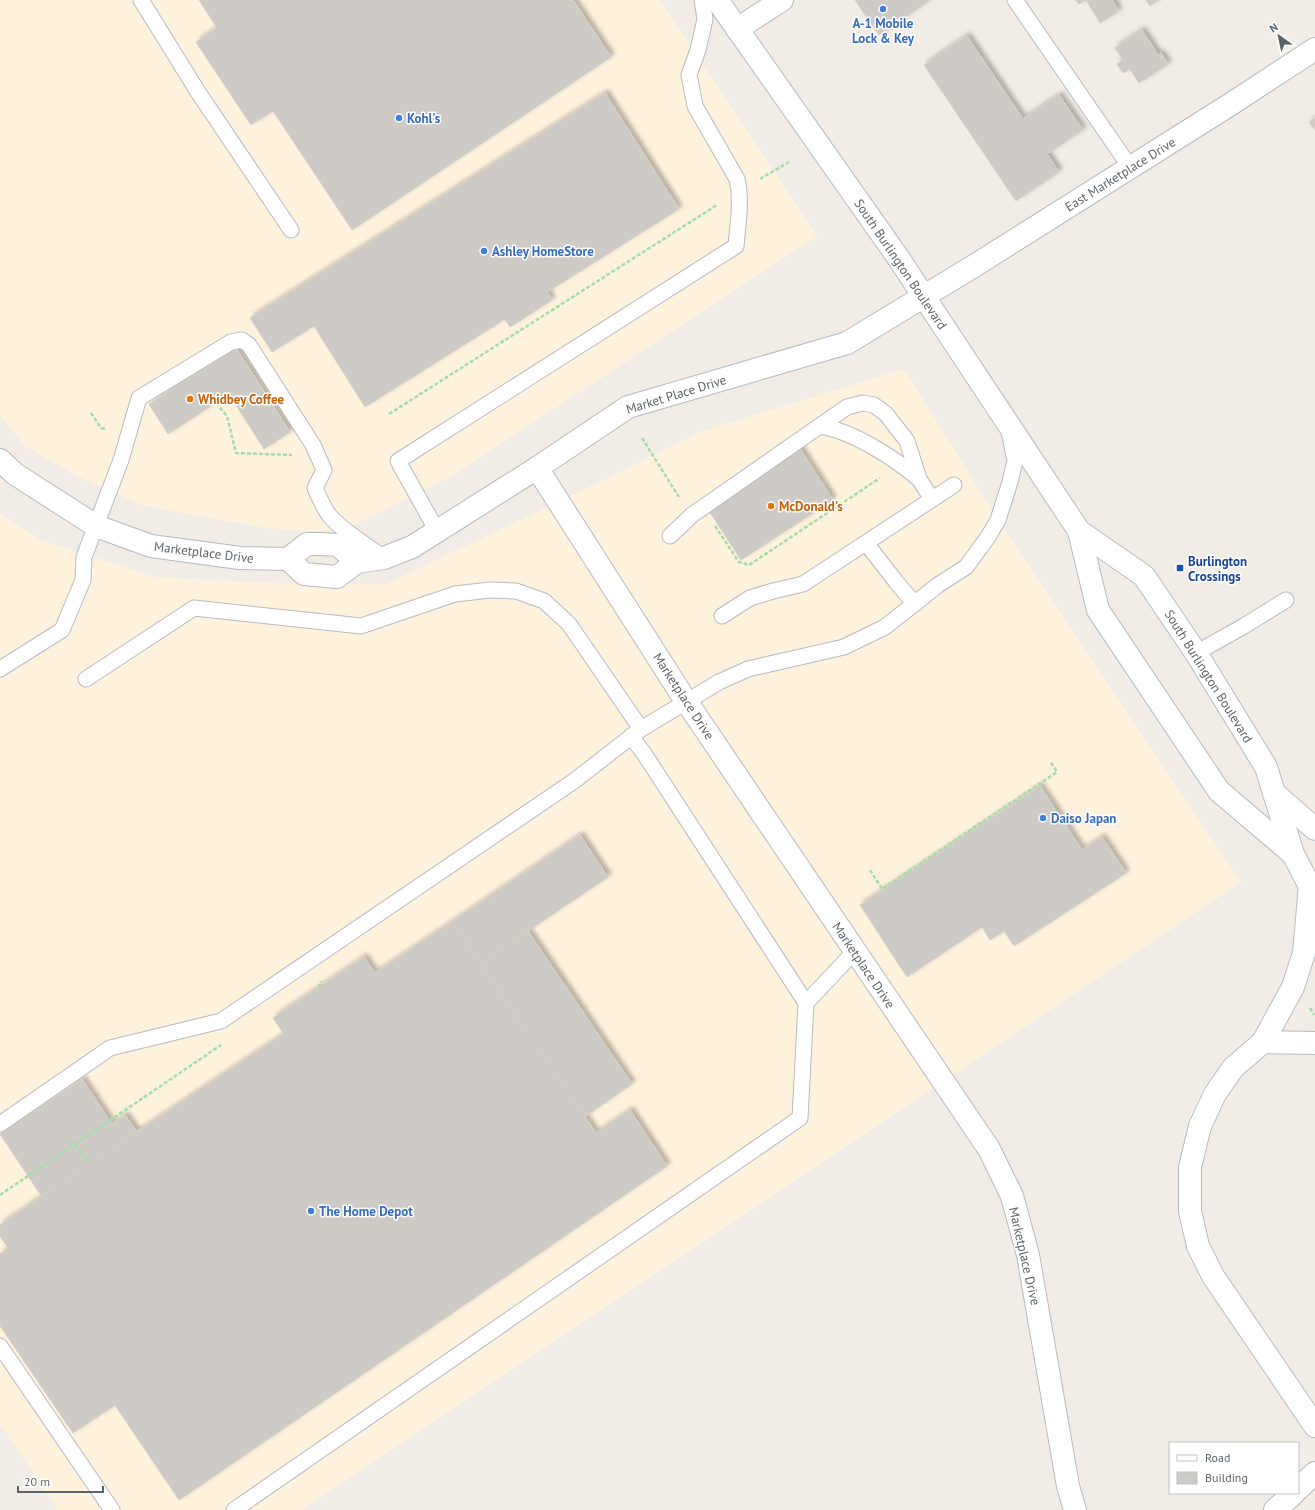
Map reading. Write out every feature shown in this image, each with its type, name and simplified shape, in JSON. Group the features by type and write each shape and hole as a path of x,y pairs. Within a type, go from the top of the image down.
{"street":[{"name":"South Burlington Boulevard","path":"717,0 924,297 1079,532 1098,610 1218,791 1293,854"},
{"path":"737,29 782,0"},
{"name":"East Marketplace Drive","path":"924,297 1130,168 1315,49"},
{"name":"Market Place Drive","path":"288,559 304,574 337,577 357,562 384,558 412,547 537,468 628,407 848,343 924,297"},
{"name":"Marketplace Drive","path":"0,460 16,474 96,526 151,546 240,558 288,559"},
{"name":"Marketplace Drive","path":"537,468 687,701 989,1149 1012,1196 1028,1255 1068,1486 1075,1510"},
{"name":"South Burlington Boulevard","path":"1079,532 1144,576 1196,653 1266,767 1293,854 1312,890"},
{"path":"288,559 307,544 321,544 338,545 357,562"},
{"path":"1274,792 1315,829"},
{"path":"1312,890 1304,953 1288,997 1263,1042 1233,1068 1215,1094 1200,1126 1190,1167 1190,1211 1198,1246 1213,1276 1315,1426"},
{"path":"1263,1042 1315,1042"},
{"path":"1299,1488 1315,1473"},
{"path":"1275,1510 1293,1494"}],"lane":[{"path":"141,0 198,92 291,230"},
{"path":"437,531 398,461 736,246 740,204 738,179 695,106 689,75 698,50 705,19 702,0"},
{"path":"1015,0 1130,168"},
{"path":"0,669 62,630 83,580 84,557 121,460 139,398 231,342 242,340 249,345 313,445 324,470 315,488 324,508 338,524 384,558"},
{"path":"670,536 692,515 847,407 863,403 874,405 886,414 907,442 919,480"},
{"path":"820,426 833,428 848,434 899,462 919,480 932,499"},
{"path":"0,1124 110,1048 221,1021 574,782 636,733 719,682 748,669 844,648 885,626 938,585 966,567 988,537 998,520 1015,461 1008,426"},
{"path":"722,616 750,598 803,584 954,485"},
{"path":"866,543 915,604"},
{"path":"86,679 194,608 361,626 455,594 490,590 516,591 544,601 569,624 636,733 650,762 806,1003 800,1118 234,1510"},
{"path":"1196,653 1286,600"},
{"path":"806,1003 855,951"},
{"path":"0,1346 112,1510"}],"path":[{"path":"756,182 789,162"},
{"path":"388,414 723,202"},
{"path":"216,403 228,416 236,453 298,455"},
{"path":"91,413 102,428 109,429"},
{"path":"642,438 681,501"},
{"path":"712,523 739,562 749,565 885,474"},
{"path":"870,870 882,889 1057,772 1050,761"},
{"path":"75,1144 90,1163"}],"shaded area":[{"path":"0,0 660,0 817,236 455,474 339,533 266,528 144,506 79,477 25,446 0,415"},
{"path":"904,369 998,520 1241,882 302,1510 58,1510 0,1424 0,514 41,540 154,577 294,584 386,584 616,474 700,432"}],"building":[{"name":"Kohl's","path":"199,0 573,0 611,57 352,230 273,111 251,125 196,42 217,28"},
{"path":"855,0 930,0 879,35"},
{"path":"1076,0 1086,0 1079,4"},
{"path":"1086,0 1112,0 1119,11 1100,23"},
{"path":"1146,0 1158,0 1150,6"},
{"path":"1142,30 1158,55 1161,53 1168,64 1139,83 1130,69 1123,73 1117,64 1123,60 1115,48"},
{"path":"967,36 1023,119 1059,95 1083,130 1047,154 1059,172 1016,201 924,65"},
{"name":"Ashley HomeStore","path":"605,93 679,209 547,292 552,300 510,327 505,319 365,407 314,326 272,352 250,318"},
{"path":"1315,118 1315,130 1309,122"},
{"name":"Whidbey Coffee","path":"236,348 290,432 264,449 229,394 168,434 149,404 170,390 167,384 186,372 190,377"},
{"name":"McDonald's","path":"799,447 833,500 741,560 709,511 739,492 737,488"},
{"path":"1040,786 1082,850 1102,837 1126,873 1014,946 1004,931 990,940 982,927 907,977 860,905"},
{"path":"580,835 608,877 480,963 452,922"},
{"name":"The Home Depot","path":"452,922 596,1133 630,1110 667,1166 179,1500 115,1405 73,1433 0,1326 0,1254 8,1248 0,1236 0,1225 90,1163 284,1034 273,1018 364,957 375,973"},
{"path":"528,931 632,1084 584,1117 480,963"},
{"path":"82,1079 112,1124 125,1115 137,1132 42,1197 0,1134"}],"place":[{"name":"A-1 Mobile Lock & Key","path":"883,9"},
{"name":"Kohl's","path":"399,118"},
{"name":"Ashley HomeStore","path":"484,251"},
{"name":"Whidbey Coffee","path":"190,399"},
{"name":"McDonald's","path":"771,506"},
{"name":"Burlington Crossings","path":"1180,568"},
{"name":"Daiso Japan","path":"1043,818"},
{"name":"The Home Depot","path":"311,1211"}]}
